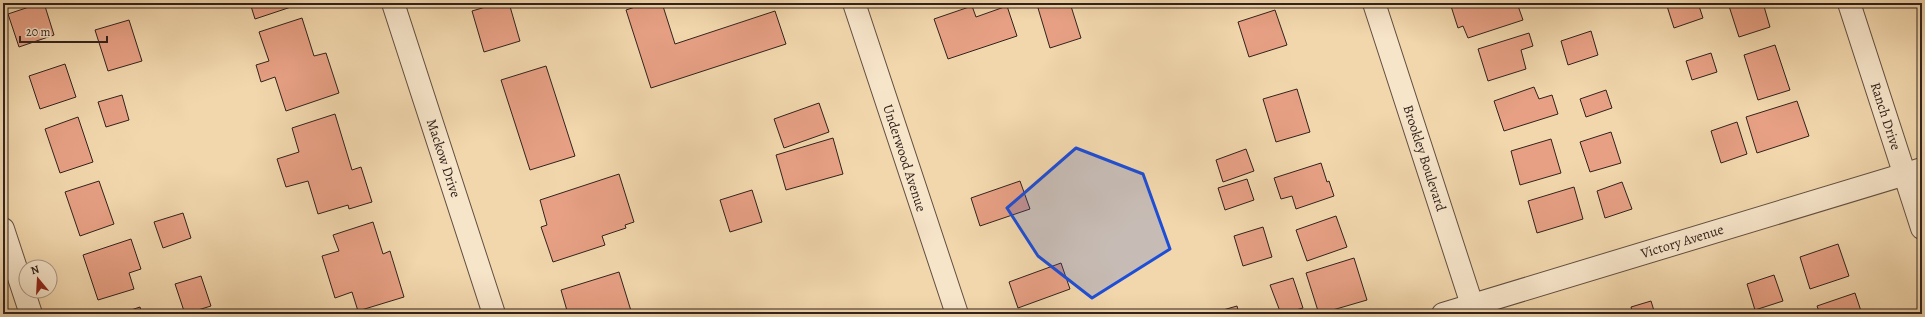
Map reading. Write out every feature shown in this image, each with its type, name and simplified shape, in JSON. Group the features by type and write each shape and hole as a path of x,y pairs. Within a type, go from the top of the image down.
{"street":[{"name":"Mackow Drive","path":"393,3 494,314"},
{"name":"Underwood Avenue","path":"854,3 957,314"},
{"name":"Brookley Boulevard","path":"1374,3 1474,309"},
{"name":"Ranch Drive","path":"1849,3 1913,172 1922,228"},
{"name":"Victory Avenue","path":"1442,314 1474,309 1913,172"},
{"path":"3,229 31,314"}],"highlighted area":[{"path":"1076,148 1143,174 1170,249 1092,298 1038,256 1007,208"}],"building":[{"path":"44,3 54,35 19,47 8,14"},
{"path":"250,3 303,3 255,19"},
{"path":"499,3 509,3 520,41 484,52 472,11"},
{"path":"647,3 662,3 675,44 775,11 786,44 651,88 626,10"},
{"path":"1053,3 1070,3 1081,38 1050,48 1038,8"},
{"path":"1450,3 1517,3 1523,20 1468,38 1463,26 1458,28"},
{"path":"1666,3 1698,3 1703,18 1674,28"},
{"path":"1728,3 1763,3 1770,27 1739,37"},
{"path":"972,6 976,17 1007,6 1017,36 948,59 934,19"},
{"path":"1275,10 1287,45 1249,57 1238,22"},
{"path":"302,18 314,56 326,53 339,93 286,111 275,77 261,82 256,65 269,61 259,32"},
{"path":"129,20 142,61 108,71 95,30"},
{"path":"1591,31 1598,55 1568,65 1561,41"},
{"path":"1529,33 1533,46 1521,50 1526,69 1488,81 1478,49"},
{"path":"1775,45 1790,90 1758,100 1744,55"},
{"path":"1711,53 1717,72 1692,80 1686,61"},
{"path":"65,64 76,97 40,109 29,76"},
{"path":"546,66 575,156 530,170 501,80"},
{"path":"1534,87 1539,99 1552,95 1558,114 1504,131 1494,101"},
{"path":"1297,89 1310,132 1276,142 1263,99"},
{"path":"1606,90 1612,108 1586,117 1580,99"},
{"path":"122,95 129,120 106,127 98,102"},
{"path":"1797,101 1809,136 1757,153 1746,117"},
{"path":"819,103 829,132 784,148 774,119"},
{"path":"335,114 352,170 361,167 372,202 349,209 348,205 318,214 308,181 286,187 277,159 299,152 292,128"},
{"path":"78,117 93,162 60,173 45,129"},
{"path":"1737,122 1747,154 1721,163 1711,131"},
{"path":"1611,132 1621,163 1590,172 1580,142"},
{"path":"833,138 843,174 786,190 776,155"},
{"path":"1551,139 1561,173 1520,185 1511,151"},
{"path":"1246,149 1254,171 1223,182 1216,160"},
{"path":"1321,163 1327,182 1329,181 1334,196 1296,209 1292,196 1281,199 1274,178"},
{"path":"619,174 634,222 625,225 626,228 602,236 605,245 553,262 541,227 547,225 540,200"},
{"path":"1247,179 1254,200 1225,210 1218,188"},
{"path":"99,181 114,224 80,236 65,192"},
{"path":"1020,181 1030,209 980,226 971,198"},
{"path":"1622,182 1632,209 1605,218 1597,191"},
{"path":"1574,187 1583,219 1537,233 1528,201"},
{"path":"752,190 762,222 730,232 720,200"},
{"path":"183,213 191,238 163,248 154,222"},
{"path":"1336,216 1347,247 1307,261 1296,230"},
{"path":"373,222 383,254 390,251 404,297 358,311 352,292 335,298 322,256 339,251 333,235"},
{"path":"1263,227 1272,257 1243,266 1234,236"},
{"path":"131,239 141,269 129,273 134,289 98,300 83,255"},
{"path":"1838,244 1849,276 1810,289 1800,257"},
{"path":"1354,258 1367,300 1319,314 1306,273"},
{"path":"1061,263 1070,289 1018,308 1009,282"},
{"path":"619,272 632,314 568,314 561,290"},
{"path":"1774,275 1783,301 1755,310 1747,284"},
{"path":"201,276 211,306 185,314 175,284"},
{"path":"1293,278 1303,308 1281,314 1270,285"},
{"path":"1855,293 1862,314 1820,314 1817,306"},
{"path":"1651,301 1655,314 1633,314 1631,307"},
{"path":"1237,306 1239,314 1209,314"},
{"path":"140,307 142,314 119,314"}]}
